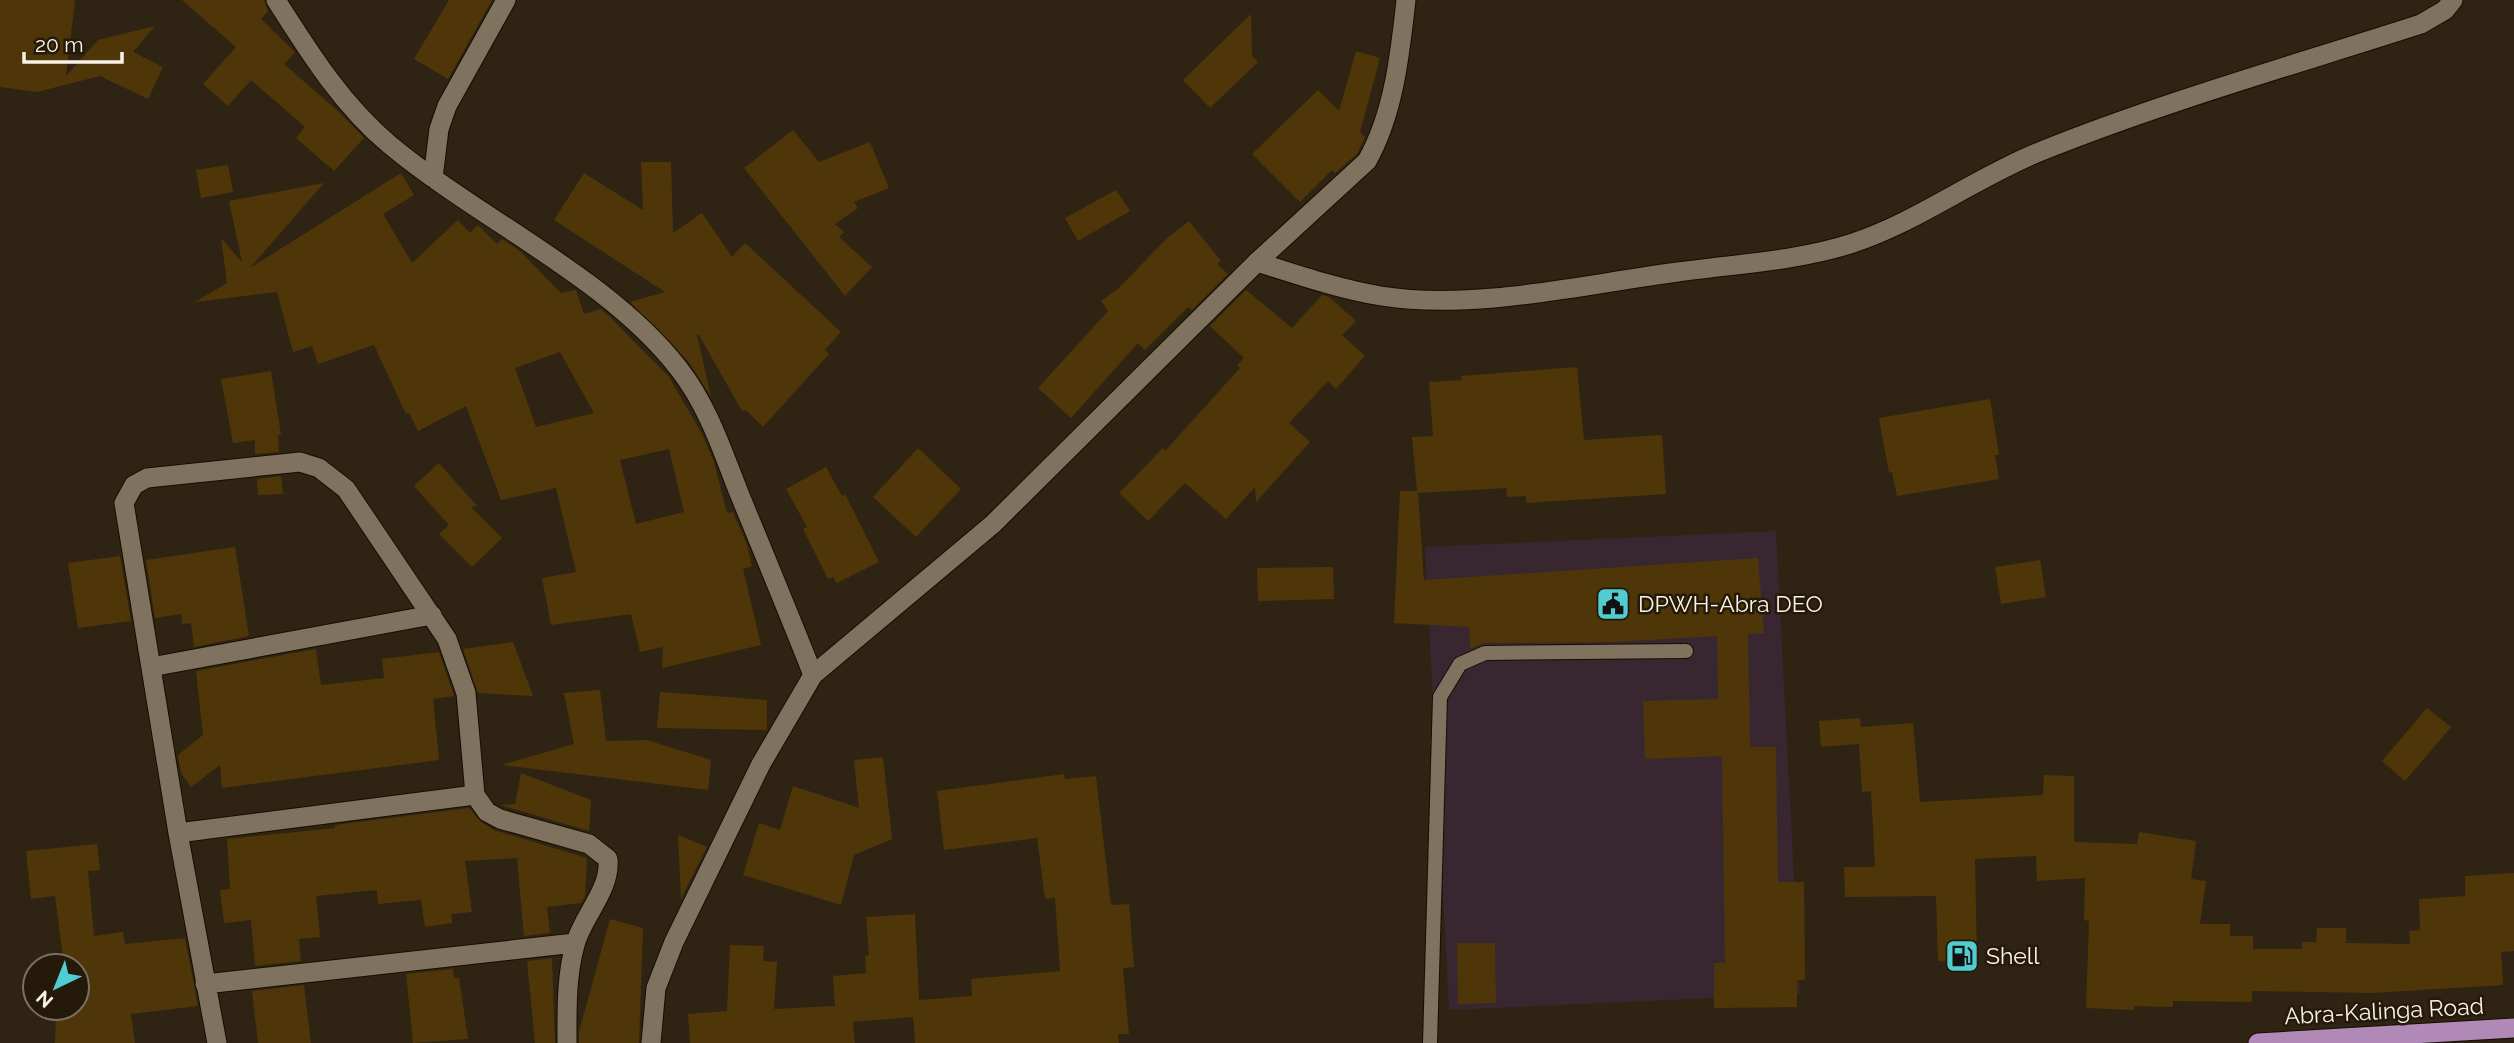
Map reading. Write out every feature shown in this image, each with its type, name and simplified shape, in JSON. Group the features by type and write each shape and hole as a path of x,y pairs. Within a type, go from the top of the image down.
{"main road":[{"name":"Abra-Kalinga Road","path":"2258,1043 2514,1028"}],"street":[{"path":"276,0 313,60 353,109 389,144 433,178 604,296 642,328 679,369 705,410 813,675"},
{"path":"433,178 439,129 447,106 506,0"},
{"path":"650,1043 656,988 674,942 761,764 813,675 993,524 1258,262 1367,161 1378,142 1388,105 1406,0"},
{"path":"1258,262 1337,287 1384,296 1438,300 1515,294 1781,258 1850,244 1900,225 2036,153 2144,114 2421,24 2445,10 2453,0"},
{"path":"217,1043 178,833 124,503 134,485 147,478 300,463 319,468 332,477 357,503 432,615 456,656 464,682 475,795 487,812 500,819 589,845 608,859 607,876 575,943 568,999 567,1043"},
{"path":"151,667 432,615"},
{"path":"178,833 475,795"},
{"path":"205,984 575,943"}],"lane":[{"path":"1430,1043 1440,697 1460,664 1485,653 1686,651"}],"shaded area":[{"path":"1776,531 1800,994 1449,1010 1425,547"}],"building":[{"path":"0,0 75,0 66,76 98,40 155,26 133,52 163,67 148,99 100,76 37,92 0,87"},
{"path":"182,0 264,0 268,11 261,19 295,52 284,64 364,138 334,171 296,138 305,127 251,80 228,106 203,84 236,47"},
{"path":"449,0 492,0 448,79 414,59"},
{"path":"1251,14 1252,56 1258,62 1210,108 1183,80"},
{"path":"1356,51 1380,58 1360,132 1365,137 1357,154 1335,173 1332,170 1300,202 1252,154 1318,90 1339,111"},
{"path":"793,130 819,162 870,142 889,188 854,202 858,208 835,224 844,232 839,237 872,267 845,296 744,168"},
{"path":"641,162 671,162 673,233 702,213 732,257 745,243 841,332 825,350 829,354 763,427 746,410 742,411 699,335 711,397 688,361 630,302 665,292 554,220 584,173 643,210"},
{"path":"228,165 233,192 201,198 196,170"},
{"path":"401,173 414,195 383,214 412,263 458,220 470,233 478,225 497,244 502,239 521,252 561,293 576,290 584,314 601,309 669,377 702,434 714,462 727,513 733,512 747,545 752,566 743,569 761,645 662,668 663,647 640,652 631,614 551,625 542,578 576,572 556,488 501,500 466,406 418,431 409,413 406,414 374,345 318,364 312,346 293,352 277,292 195,302 227,283 221,238 242,262 229,201 324,183 250,268","holes":["560,352 594,413 536,427 515,368","669,449 684,512 636,524 620,460"]},
{"path":"1116,190 1130,211 1078,241 1065,218"},
{"path":"1189,221 1221,261 1217,264 1228,274 1192,310 1188,307 1145,350 1138,343 1071,418 1038,388 1108,311 1101,301 1119,288 1166,239"},
{"path":"1246,290 1292,328 1322,295 1329,297 1356,321 1342,335 1365,356 1336,389 1328,381 1289,423 1310,442 1256,502 1255,487 1226,519 1185,483 1148,521 1119,493 1163,448 1165,451 1240,368 1237,365 1244,358 1210,326"},
{"path":"1577,367 1584,440 1662,435 1666,494 1526,503 1526,496 1507,497 1506,488 1418,493 1424,580 1758,558 1764,633 1748,634 1750,747 1776,747 1778,882 1804,882 1805,980 1797,980 1797,1007 1714,1008 1714,963 1725,963 1722,756 1645,759 1643,701 1718,699 1717,636 1614,642 1485,643 1470,649 1469,627 1394,623 1400,491 1417,491 1412,437 1433,436 1429,382 1462,380 1461,376"},
{"path":"271,371 281,435 278,435 279,452 255,454 255,440 233,443 221,379"},
{"path":"1990,399 1999,455 1995,455 1999,479 1897,496 1892,472 1889,473 1879,418"},
{"path":"918,448 961,489 916,537 873,497"},
{"path":"439,463 477,506 471,507 502,538 472,567 439,534 449,525 414,486"},
{"path":"826,467 842,496 845,494 879,562 837,583 833,577 828,579 803,529 807,527 786,489"},
{"path":"281,476 283,494 258,495 257,479"},
{"path":"235,547 249,636 194,647 191,623 182,624 181,614 155,618 146,560"},
{"path":"120,556 131,621 78,628 68,563"},
{"path":"2040,560 2046,597 2001,604 1995,567"},
{"path":"1333,567 1334,599 1258,601 1257,568"},
{"path":"513,642 533,696 478,693 463,649"},
{"path":"316,649 321,685 384,678 382,659 439,652 454,696 433,699 439,760 222,788 220,765 191,787 181,773 178,755 203,735 196,671"},
{"path":"600,690 606,741 647,740 711,760 708,790 501,765 574,744 564,693"},
{"path":"660,692 767,700 767,730 657,728"},
{"path":"2427,708 2451,727 2405,781 2382,761"},
{"path":"1860,718 1861,727 1913,723 1920,802 2043,795 2044,775 2074,776 2074,842 2137,844 2139,832 2196,841 2191,879 2206,881 2200,924 2230,924 2230,936 2253,936 2253,949 2302,949 2302,942 2316,942 2317,928 2346,928 2346,943 2410,944 2409,931 2420,930 2419,899 2465,896 2465,876 2514,873 2514,951 2501,952 2503,985 2372,993 2252,991 2252,1002 2173,1001 2173,1007 2134,1006 2134,1010 2086,1008 2089,921 2084,920 2085,878 2037,881 2036,856 1975,859 1977,960 1938,961 1936,896 1845,897 1844,867 1875,867 1871,791 1862,792 1859,744 1821,747 1819,721"},
{"path":"883,757 892,839 854,855 841,905 743,875 759,823 780,830 793,786 859,808 854,760"},
{"path":"521,773 591,800 589,831 500,805 515,804"},
{"path":"1064,774 1065,779 1096,776 1111,905 1129,904 1134,967 1123,968 1129,1034 1118,1034 1119,1043 915,1043 913,1017 853,1022 855,1043 690,1043 688,1014 727,1011 730,945 764,946 763,961 777,962 774,1009 835,1006 833,976 866,973 865,956 869,955 866,917 915,914 919,1000 972,996 971,979 1060,971 1055,898 1045,899 1037,838 944,850 937,791"},
{"path":"469,808 481,822 494,830 587,858 585,896 581,903 547,907 550,933 524,936 517,858 465,861 472,912 451,914 452,923 425,927 421,900 378,904 377,890 316,896 320,937 299,939 301,961 255,966 251,920 224,923 220,890 230,889 227,839 335,828 335,825"},
{"path":"678,835 707,847 681,899"},
{"path":"97,844 100,870 88,871 94,936 123,932 125,944 185,938 198,1006 131,1014 135,1043 55,1043 56,1022 91,1022 91,952 62,952 55,896 31,899 26,851"},
{"path":"610,919 643,928 639,1043 579,1043 579,1032"},
{"path":"1457,943 1495,943 1496,1003 1458,1004"},
{"path":"552,958 555,1043 535,1043 527,961"},
{"path":"453,969 454,978 459,978 468,1039 413,1043 406,974"},
{"path":"304,985 311,1043 258,1043 252,991"}],"place":[{"name":"DPWH-Abra DEO","path":"1613,604"},
{"name":"Shell","path":"1962,956"}]}
